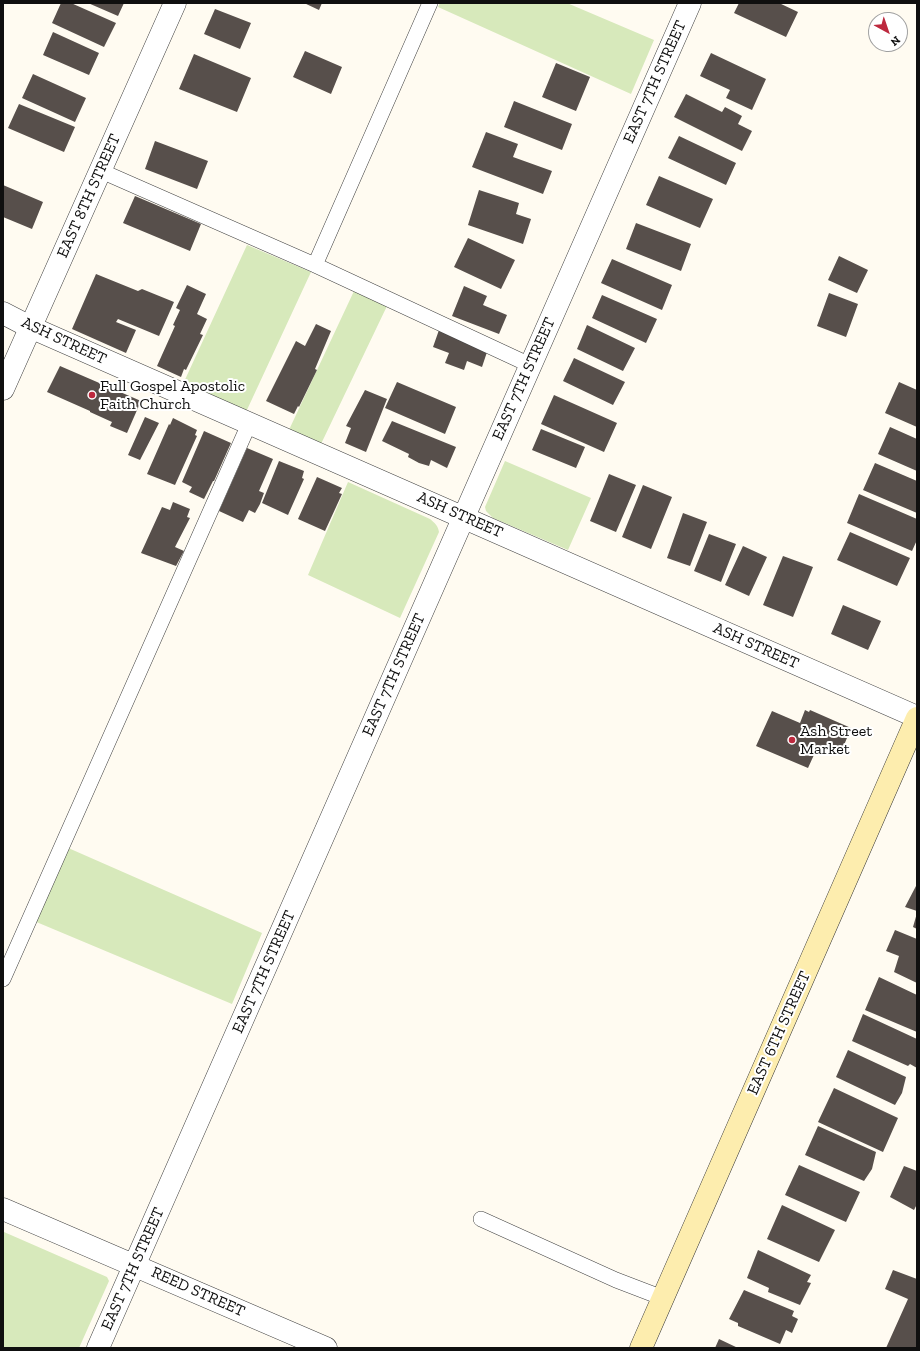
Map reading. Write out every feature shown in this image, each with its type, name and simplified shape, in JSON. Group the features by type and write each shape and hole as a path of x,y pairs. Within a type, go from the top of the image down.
{"main road":[{"name":"EAST 6TH STREET","path":"641,1348 917,718"}],"street":[{"name":"EAST 8TH STREET","path":"3,389 175,3"},
{"name":"EAST 7TH STREET","path":"98,1348 690,3"},
{"name":"ASH STREET","path":"3,313 30,327 249,424 464,516 917,718"},
{"name":"REED STREET","path":"3,1209 326,1348"}],"lane":[{"path":"315,265 430,3"},
{"path":"100,171 315,265 530,366"},
{"path":"3,979 249,424"},
{"path":"481,1219 616,1280 663,1298"}],"green space":[{"path":"440,3 567,3 654,40 631,94 438,7"},
{"path":"247,245 311,272 246,412 183,384"},
{"path":"354,291 387,306 321,444 288,432"},
{"path":"505,461 591,498 568,550 493,518 486,511 485,507"},
{"path":"348,482 430,519 438,528 439,532 400,618 308,575"},
{"path":"66,847 262,933 232,1004 34,921"},
{"path":"4,1232 107,1277 109,1281 79,1348 3,1347"}],"building":[{"path":"61,3 71,3 116,23 104,47 52,23"},
{"path":"88,3 124,3 118,16"},
{"path":"304,3 322,3 319,10"},
{"path":"739,3 779,3 798,12 786,37 734,13"},
{"path":"215,9 251,23 240,49 204,34"},
{"path":"53,32 99,53 89,75 43,55"},
{"path":"305,51 342,67 331,94 293,77"},
{"path":"711,53 766,79 752,110 726,98 730,90 700,76"},
{"path":"194,54 251,78 237,112 179,89"},
{"path":"556,63 590,77 576,111 542,97"},
{"path":"33,74 86,98 75,122 22,98"},
{"path":"686,94 722,112 725,107 742,116 738,124 752,131 742,151 674,117"},
{"path":"514,101 572,124 562,150 504,127"},
{"path":"19,104 75,127 64,152 8,128"},
{"path":"486,132 518,144 513,157 552,171 543,194 472,167"},
{"path":"679,136 736,163 726,185 668,158"},
{"path":"155,141 208,161 197,189 145,169"},
{"path":"659,176 713,199 700,228 646,205"},
{"path":"3,185 43,202 32,229 3,217"},
{"path":"479,190 519,203 516,214 531,219 523,244 468,225"},
{"path":"135,196 201,224 190,251 123,223"},
{"path":"636,223 691,244 681,271 626,249"},
{"path":"468,238 515,260 501,289 454,267"},
{"path":"839,256 868,270 857,293 828,280"},
{"path":"612,259 672,285 662,310 601,283"},
{"path":"96,274 138,291 142,289 174,302 159,336 118,319 116,322 136,330 126,353 72,329"},
{"path":"187,285 206,294 197,314 207,319 200,334 203,335 181,377 157,366 175,326 173,325 180,310 176,308"},
{"path":"464,286 487,296 483,305 507,315 499,334 452,316"},
{"path":"829,293 858,304 846,337 817,326"},
{"path":"602,295 657,319 646,343 592,318"},
{"path":"316,324 331,331 315,369 317,370 294,414 266,401 296,341 305,346"},
{"path":"587,325 635,348 623,371 577,349"},
{"path":"439,330 488,349 482,367 467,361 464,370 445,363 449,353 433,347"},
{"path":"574,358 625,382 613,405 563,381"},
{"path":"60,366 141,401 127,433 110,426 112,422 47,392"},
{"path":"397,382 456,407 445,434 385,408"},
{"path":"899,382 917,390 917,427 885,413"},
{"path":"365,390 387,399 366,452 345,443 351,428 346,426"},
{"path":"554,395 617,423 604,452 541,424"},
{"path":"145,417 159,423 140,460 128,455"},
{"path":"173,418 197,430 195,435 197,436 175,485 147,474"},
{"path":"392,421 456,447 447,468 431,460 429,466 419,463 408,457 409,454 382,441"},
{"path":"890,427 917,439 917,471 878,454"},
{"path":"541,429 585,447 576,468 532,450"},
{"path":"204,431 231,443 204,499 189,492 192,487 182,482"},
{"path":"247,448 273,459 259,491 264,493 260,504 255,513 249,510 243,522 219,511"},
{"path":"279,461 304,471 302,478 304,479 288,515 262,503"},
{"path":"875,463 917,481 917,513 863,490"},
{"path":"609,474 636,485 616,532 590,521"},
{"path":"317,477 342,488 339,493 342,494 325,531 298,519"},
{"path":"643,485 672,497 651,549 622,537"},
{"path":"859,494 917,519 917,540 912,551 847,523"},
{"path":"173,502 190,509 187,517 190,518 175,547 184,551 176,566 141,553 162,507 170,510"},
{"path":"683,513 707,522 690,566 667,558"},
{"path":"850,532 910,558 897,586 837,560"},
{"path":"709,534 736,544 721,582 694,571"},
{"path":"743,546 767,557 749,596 725,585"},
{"path":"783,556 813,567 793,617 763,605"},
{"path":"843,605 881,621 868,650 831,634"},
{"path":"805,710 809,712 810,710 851,728 840,755 818,746 808,768 756,746 772,711 800,723"},
{"path":"916,886 917,887 917,911 905,907"},
{"path":"917,913 917,929 913,927"},
{"path":"895,930 917,939 917,983 894,972 899,956 886,951"},
{"path":"879,977 917,995 917,1032 865,1010"},
{"path":"863,1014 917,1039 917,1068 910,1064 908,1066 852,1041"},
{"path":"848,1050 906,1077 902,1093 895,1105 836,1077"},
{"path":"834,1088 898,1118 883,1152 818,1122"},
{"path":"818,1126 876,1152 872,1169 864,1181 805,1155"},
{"path":"799,1165 860,1192 846,1222 785,1195"},
{"path":"904,1166 917,1171 917,1204 914,1210 890,1197"},
{"path":"782,1205 835,1230 819,1262 767,1239"},
{"path":"758,1250 811,1275 807,1282 811,1283 800,1305 768,1292 769,1288 747,1278"},
{"path":"893,1270 917,1279 917,1348 886,1348 908,1299 885,1289"},
{"path":"744,1290 794,1311 792,1316 798,1319 792,1333 786,1330 780,1344 738,1326 738,1323 729,1319"},
{"path":"719,1339 738,1348 715,1348"}],"place":[{"name":"Full Gospel Apostolic Faith Church","path":"92,395"},
{"name":"Ash Street Market","path":"792,740"}]}
